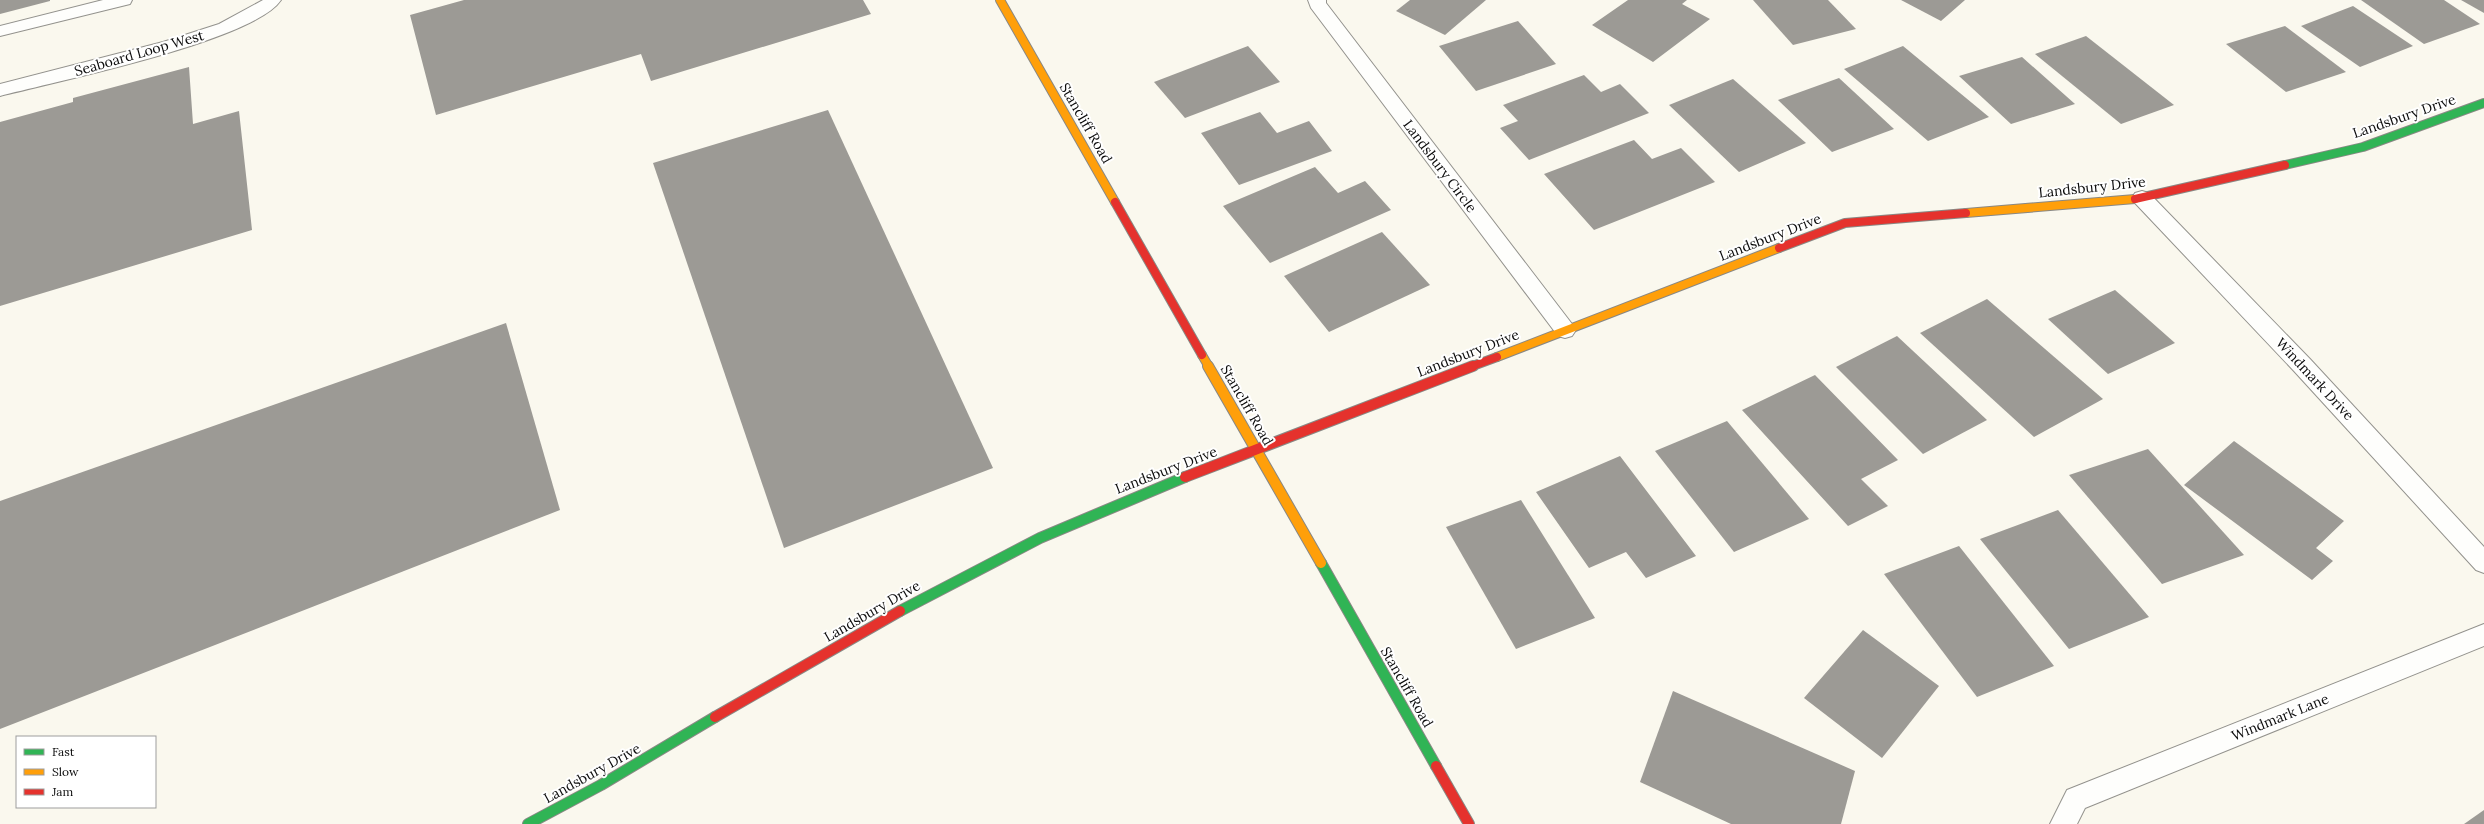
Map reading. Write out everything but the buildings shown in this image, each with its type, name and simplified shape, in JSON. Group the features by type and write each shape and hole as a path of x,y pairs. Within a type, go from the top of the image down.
{"street":[{"name":"Seaboard Loop West","path":"0,90 168,47 225,28 268,5 272,0"},
{"name":"Stancliff Road","path":"1000,0 1469,824"},
{"name":"Landsbury Circle","path":"1317,0 1317,4 1564,330"},
{"name":"Landsbury Drive","path":"528,824 601,785 723,712 957,578 1125,500 1257,451 1564,330 1845,223 2142,198 2363,147 2484,103"},
{"name":"Windmark Drive","path":"2142,198 2302,365 2484,563"},
{"name":"Windmark Lane","path":"2063,824 2076,800 2484,635"}],"lane":[{"path":"0,31 124,0"}],"traffic: fast":[{"path":"2285,165 2363,147 2484,103"},
{"path":"900,611 969,573 1040,538 1112,506 1185,477"},
{"path":"1321,563 1436,766"},
{"path":"528,824 601,785 715,717"}],"traffic: slow":[{"path":"1000,0 1115,202"},
{"path":"1966,213 2135,199"},
{"path":"1497,357 1779,248"},
{"path":"1202,355 1321,563"}],"traffic: jam":[{"path":"2135,199 2285,165"},
{"path":"1115,202 1202,355"},
{"path":"1779,248 1845,223 1966,213"},
{"path":"1185,477 1497,357"},
{"path":"715,717 900,611"},
{"path":"1436,766 1469,824"}]}
